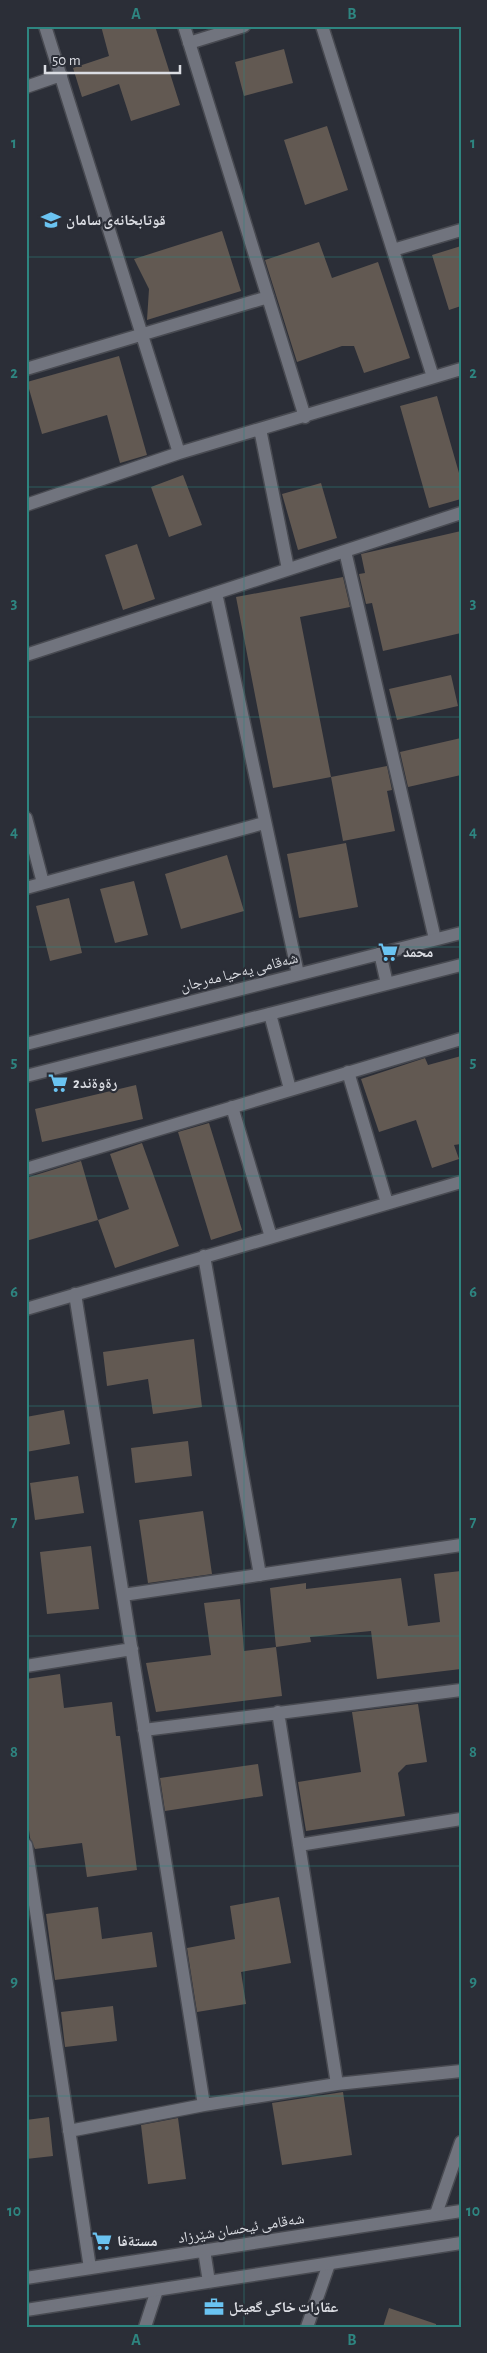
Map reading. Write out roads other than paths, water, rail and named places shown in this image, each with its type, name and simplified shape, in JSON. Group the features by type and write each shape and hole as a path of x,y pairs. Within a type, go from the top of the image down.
{"street":[{"path":"45,26 179,453"},
{"path":"184,26 305,417"},
{"path":"189,43 244,26"},
{"path":"322,26 433,377"},
{"path":"26,87 61,76"},
{"path":"393,250 461,230"},
{"path":"26,369 268,297"},
{"path":"26,505 179,453 461,369"},
{"path":"260,429 288,569"},
{"path":"26,654 461,513"},
{"path":"345,551 435,939"},
{"path":"216,593 298,974"},
{"path":"26,818 43,883"},
{"path":"26,888 264,823"},
{"name":"شەقامی یەحیا مەرجان","path":"26,1044 461,933"},
{"path":"380,953 387,984"},
{"path":"26,1076 461,965"},
{"path":"270,1014 290,1090"},
{"path":"26,1169 461,1039"},
{"path":"348,1072 387,1203"},
{"path":"232,1106 271,1237"},
{"path":"26,1309 461,1182"},
{"path":"204,1256 260,1575"},
{"path":"75,1294 204,2105"},
{"path":"123,1595 461,1545"},
{"path":"26,1666 132,1649"},
{"path":"144,1730 461,1690"},
{"path":"278,1712 337,2084"},
{"path":"299,1845 461,1819"},
{"path":"26,1845 28,1871 90,2268"},
{"path":"69,2130 204,2105 337,2084 461,2071"},
{"path":"436,2214 461,2142"},
{"name":"شەقامی ئیحسان شێرزاد","path":"30,2275 90,2268 461,2211"},
{"path":"26,2310 461,2243"},
{"path":"204,2250 209,2282"},
{"path":"307,2327 329,2264"},
{"path":"144,2327 157,2290"}],"place":[{"name":"قوتابخانەی سامان","path":"51,220"},
{"name":"محمد","path":"388,952"},
{"name":"رةوةند2","path":"58,1083"},
{"name":"مستةفا","path":"102,2241"},
{"name":"عقارات خاكى گعيتل","path":"214,2307"}]}
